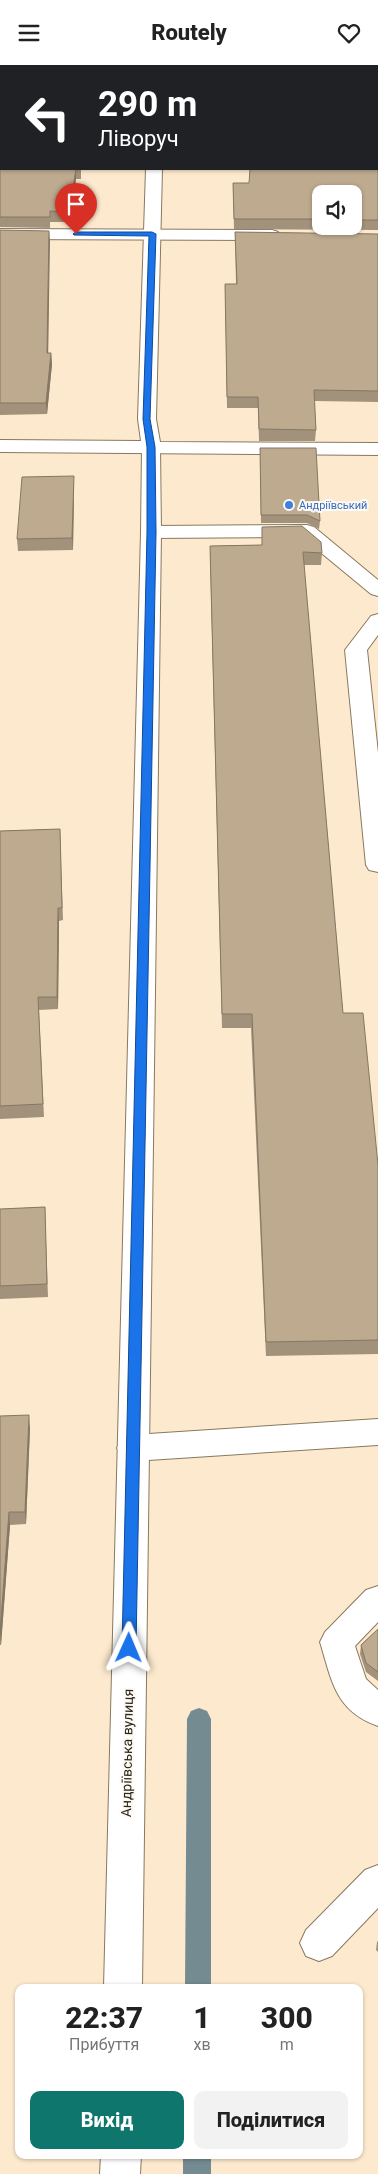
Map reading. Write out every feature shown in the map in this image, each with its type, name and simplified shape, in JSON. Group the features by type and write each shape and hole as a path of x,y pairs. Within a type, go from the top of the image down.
{"street":[{"name":"Андріївська вулиця","path":"123,1984 151,532 151,447 146,419 154,170"},
{"path":"0,234 290,236"},
{"path":"0,446 378,449"},
{"path":"151,532 307,531 378,590"},
{"path":"378,620 356,650 378,865"},
{"path":"133,1448 378,1432"},
{"path":"378,1600 337,1642 351,1688 378,1711"},
{"path":"319,1943 378,1882"},
{"path":"120,2159 120,2174"}],"building":[{"path":"0,170 76,170 69,212 50,211 50,217 0,217"},
{"path":"250,170 378,170 378,220 362,220 362,185 312,185 312,219 234,219 233,183 249,183"},
{"path":"0,230 49,231 47,353 51,353 46,403 0,403"},
{"path":"235,232 312,233 312,235 378,234 378,391 314,390 316,430 259,429 258,397 227,397 225,284 237,284"},
{"path":"260,448 316,448 320,521 307,515 261,515"},
{"path":"74,476 72,538 17,539 22,477"},
{"path":"302,526 321,542 322,553 303,552 343,1013 363,1013 378,1165 378,1340 266,1342 252,1014 222,1014 210,546 262,545 262,527"},
{"path":"60,829 62,908 58,908 57,997 38,997 43,1104 0,1106 0,831"},
{"path":"45,1207 47,1284 0,1286 0,1209"},
{"path":"29,1415 25,1512 9,1512 0,1633 0,1416"},
{"path":"378,1629 378,1672 366,1663 361,1645"}],"waterway":[{"path":"198,1984 199,1719"},
{"path":"197,2159 197,2174"}],"place":[{"name":"Андріївський","path":"289,505"}],"route":[{"path":"76,234 152,234 146,419 151,447 151,532 129,1648"}]}
